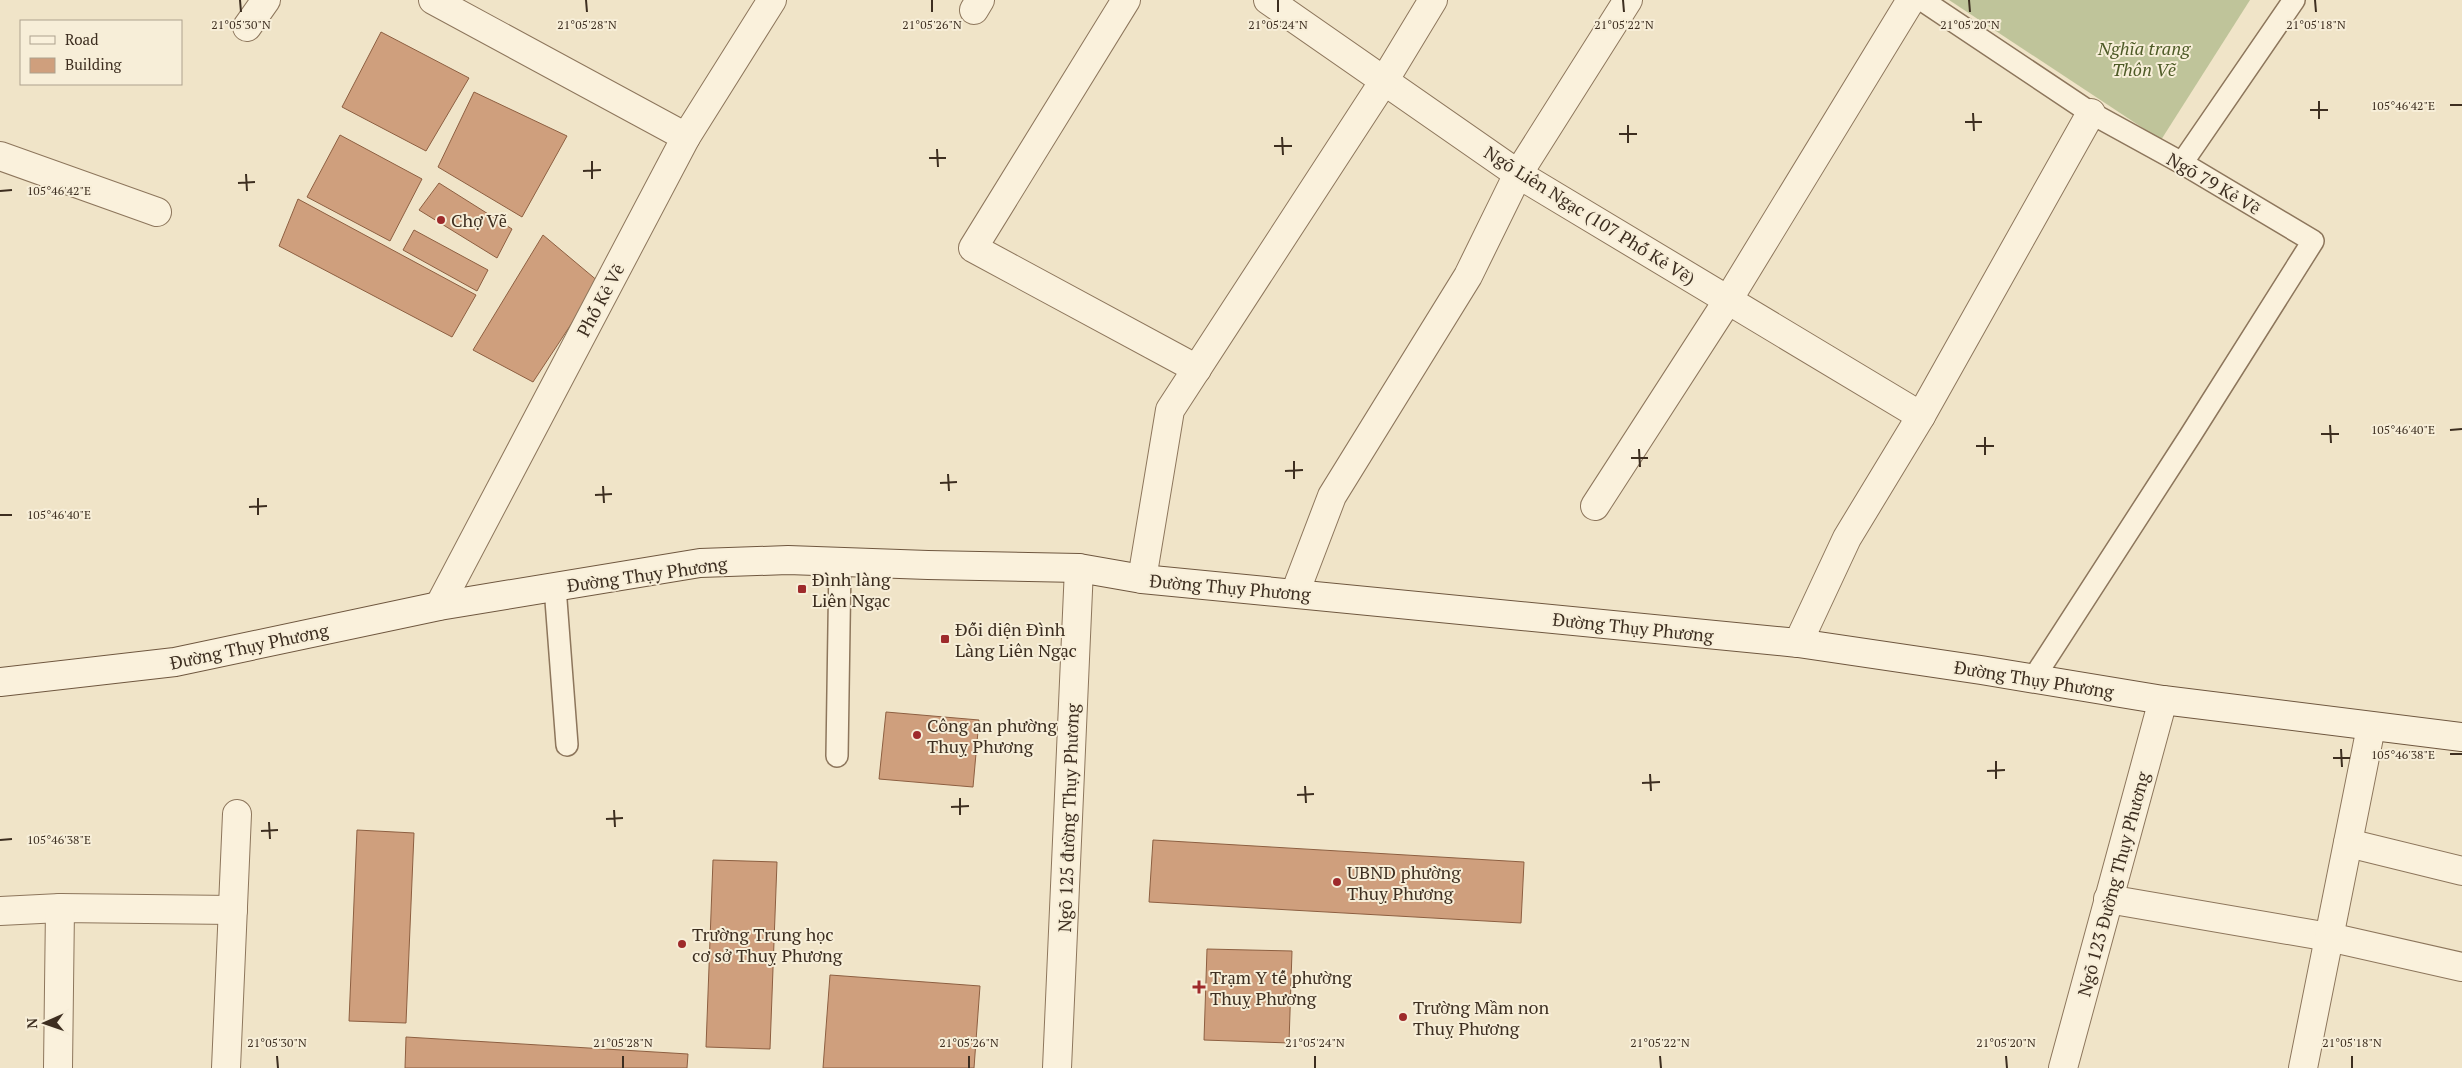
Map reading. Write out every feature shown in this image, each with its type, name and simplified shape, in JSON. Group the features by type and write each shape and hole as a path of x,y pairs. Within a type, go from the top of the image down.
{"street":[{"path":"247,27 266,0"},
{"path":"433,0 686,137"},
{"name":"Phố Kẻ Vẽ","path":"439,606 686,137 772,0"},
{"path":"1126,0 973,248 1197,369"},
{"name":"Ngõ Liên Ngạc (107 Phố Kẻ Vẽ)","path":"1268,0 1518,174 1921,416"},
{"path":"1142,579 1170,410 1384,81 1433,0"},
{"path":"1295,593 1332,496 1468,276 1518,174 1628,0"},
{"path":"1595,506 1728,300 1911,0"},
{"path":"1798,643 1847,538 1921,416 2091,113"},
{"path":"0,156 157,212"},
{"name":"Đường Thụy Phương","path":"0,682 176,662 439,606 700,563 788,560 1079,568 1142,579 1798,643 2033,678 2163,700 2462,737"},
{"name":"Ngõ 125 đường Thụy Phương","path":"1058,1068 1079,568"},
{"name":"Ngõ 123 Đường Thụy Phương","path":"2063,1068 2163,700"},
{"path":"2303,1068 2371,727"},
{"path":"226,1068 237,814"},
{"path":"2348,843 2462,871"},
{"path":"2108,899 2329,937 2462,967"},
{"path":"0,911 60,908 233,910"},
{"path":"58,1068 60,908"}],"lane":[{"name":"Ngõ 79 Kẻ Vẽ","path":"1922,0 2091,113 2182,163 2313,241 2190,436 2033,678"},
{"path":"2182,163 2294,0"},
{"path":"837,756 840,562"},
{"path":"555,587 567,745"}],"green space":[{"name":"Nghĩa trang Thôn Vẽ","path":"1949,0 2250,0 2161,140"}],"building":[{"path":"381,32 469,78 426,151 342,107"},
{"path":"474,92 567,136 522,217 438,167"},
{"path":"340,135 422,179 390,241 307,197"},
{"path":"439,183 512,229 497,258 419,210"},
{"path":"298,199 476,295 452,337 279,246"},
{"path":"414,230 488,270 477,291 403,250"},
{"path":"543,235 599,282 533,382 473,350"},
{"path":"886,712 979,720 973,787 879,779"},
{"path":"357,830 414,833 406,1023 349,1021"},
{"name":"UBND phường Thuỵ Phương","path":"1153,840 1524,862 1521,923 1149,902"},
{"path":"713,860 777,862 770,1049 706,1047"},
{"path":"1207,949 1292,951 1289,1043 1204,1040"},
{"path":"830,975 980,986 974,1068 823,1068"},
{"path":"406,1037 688,1054 687,1068 405,1068"}],"place":[{"name":"Chợ Vẽ","path":"441,220"},
{"name":"Đình làng Liên Ngạc","path":"802,589"},
{"name":"Đối diện Đình Làng Liên Ngạc","path":"945,639"},
{"name":"Công an phường Thuỵ Phương","path":"917,735"},
{"name":"UBND phường Thuỵ Phương","path":"1337,882"},
{"name":"Trường Trung học cơ sở Thuỵ Phương","path":"682,944"},
{"name":"Trạm Y tế phường Thuỵ Phương","path":"1199,987"},
{"name":"Trường Mầm non Thuỵ Phương","path":"1403,1017"}]}
